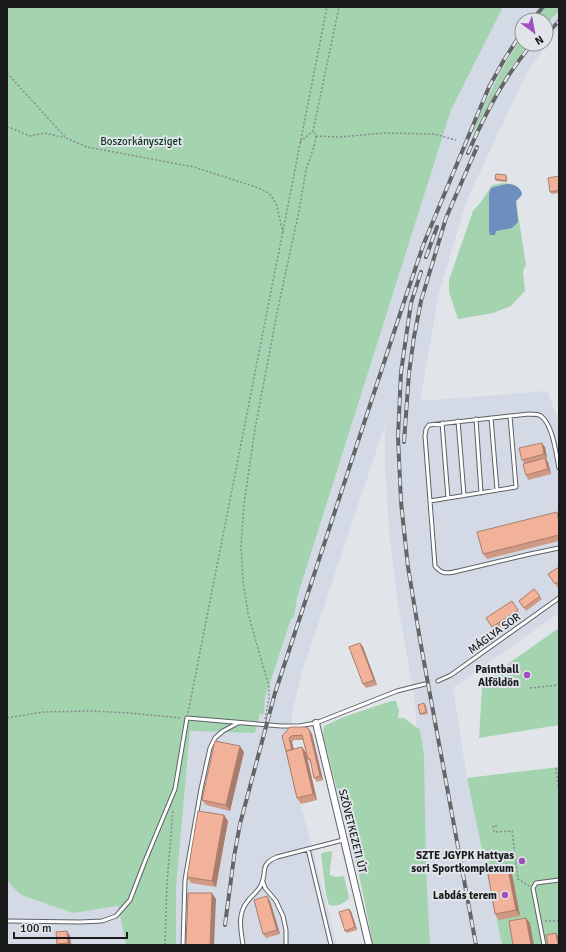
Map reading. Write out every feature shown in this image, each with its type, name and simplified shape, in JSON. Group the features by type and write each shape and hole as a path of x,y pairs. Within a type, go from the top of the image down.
{"street":[{"name":"SZÖVETKEZETI ÚT","path":"316,723 369,945"}],"lane":[{"path":"559,468 550,428 540,415 529,414 442,423 429,425 426,429 425,436 435,566 440,572 446,574 559,548"},
{"path":"430,501 516,487 510,416"},
{"path":"491,418 497,490"},
{"path":"476,419 481,493"},
{"path":"458,422 464,495"},
{"path":"442,423 448,498"},
{"name":"MÁGLYA SOR","path":"438,681 451,675 559,598"},
{"path":"7,921 102,921 116,916 130,900 175,789 187,718 292,727 316,723 397,691 425,684"},
{"path":"183,945 185,880 201,788 210,748 215,738 238,723"},
{"path":"285,944 286,930 283,916 276,902 265,888 263,882 264,870 268,862 277,857 345,840"},
{"path":"308,849 331,945"},
{"path":"544,945 533,888 536,883 559,880"},
{"path":"243,945 240,923 241,912 263,882"}],"path":[{"path":"7,718 43,712 92,711 187,718 327,7"},
{"path":"300,142 313,131 339,7"},
{"path":"7,73 66,138"},
{"path":"7,127 30,136 45,133 66,138 87,147 194,167 262,190 269,193 276,203 283,234"},
{"path":"264,725 269,698 269,686 248,613 243,581 241,546 244,504 255,429 277,315 306,170 315,143 316,136 313,131"},
{"path":"316,136 340,137 384,132 434,134 456,140"},
{"path":"530,688 559,685"},
{"path":"556,768 559,792"},
{"path":"165,945 166,883 173,805"},
{"path":"497,826 493,826 494,832 512,831 518,879 533,888"},
{"path":"539,921 559,921"}],"shaded area":[{"path":"503,7 559,7 559,28 554,35 554,12 514,12 514,52 542,52 527,72 466,202 439,293 420,401 547,391 559,422 559,613 453,688 467,778 502,945 430,945 415,703 397,598 389,531 385,467 385,425 302,672 292,713 288,761 311,842 337,945 176,945 176,888 190,731 255,733 451,110"},
{"path":"7,881 21,895 73,913 118,906 126,945 7,945"}],"green space":[{"name":"Boszorkánysziget","path":"7,7 503,7 451,110 297,598 294,617 291,619 265,699 264,714 260,714 255,733 190,731 176,888 176,945 126,945 118,906 73,913 21,895 7,881"},
{"path":"545,7 559,7 559,11 554,16 554,12 541,12"},
{"path":"514,50 514,52 523,52 499,87 474,133 473,131 495,83"},
{"path":"504,183 515,185 522,193 516,201 526,265 523,271 525,291 511,306 493,313 458,319 449,292 449,280 473,211 492,185"},
{"name":"Paintball Alföldön","path":"559,628 559,725 479,738 482,687 509,663"},
{"path":"391,701 396,701 399,710 398,718 404,718 420,730 424,755 426,867 430,945 373,945 361,884 323,735 324,726 341,718"},
{"name":"SZTE JGYPK Hattyas sori Sportkomplexum","path":"559,767 559,945 502,945 467,778"},
{"path":"332,851 330,875 335,877 344,876 349,898 345,902 335,906 329,905 326,895 321,853"}],"water":[{"path":"506,184 516,186 522,193 516,201 518,222 512,228 496,231 495,235 490,235 489,194 491,188"}],"building":[{"path":"496,174 506,175 506,181 495,179"},
{"path":"559,176 559,190 550,192 548,178"},
{"path":"542,443 544,454 522,460 519,448"},
{"path":"545,458 548,469 526,475 523,464"},
{"path":"557,512 559,535 483,554 477,532"},
{"path":"559,567 559,581 555,584 548,574"},
{"path":"534,589 540,596 524,608 519,601"},
{"path":"512,601 518,610 492,627 486,618"},
{"path":"360,643 374,680 363,684 349,647"},
{"path":"424,703 426,712 420,714 418,705"},
{"path":"290,727 306,727 309,729 320,776 314,778 310,759 308,759 302,735 291,736 289,738 292,750 286,751 282,736"},
{"path":"215,741 240,746 226,805 202,800"},
{"path":"302,747 313,794 297,798 286,751"},
{"path":"198,811 224,815 212,881 187,877"},
{"name":"Labdás terem","path":"507,864 516,910 495,914 487,868"},
{"path":"188,893 212,893 210,945 186,945"},
{"path":"267,896 277,930 263,934 254,900"},
{"path":"349,909 355,927 345,931 339,912"},
{"path":"526,918 531,945 513,945 509,921"},
{"path":"67,931 68,943 57,944 56,932"},
{"path":"556,933 558,945 548,945 546,935"}],"railway":[{"path":"539,12 543,7"},
{"path":"554,26 559,21"},
{"path":"225,925 240,824 275,693 424,243 489,87 514,44"},
{"path":"468,153 496,96 526,52"},
{"path":"404,442 409,373 421,301 446,218 477,147"},
{"path":"426,257 437,227"},
{"path":"421,272 411,303 401,372 398,437 401,502 408,567 420,640 476,945"}],"place":[{"name":"Paintball Alföldön","path":"527,675"},
{"name":"SZTE JGYPK Hattyas sori Sportkomplexum","path":"522,861"},
{"name":"Labdás terem","path":"505,895"}]}
